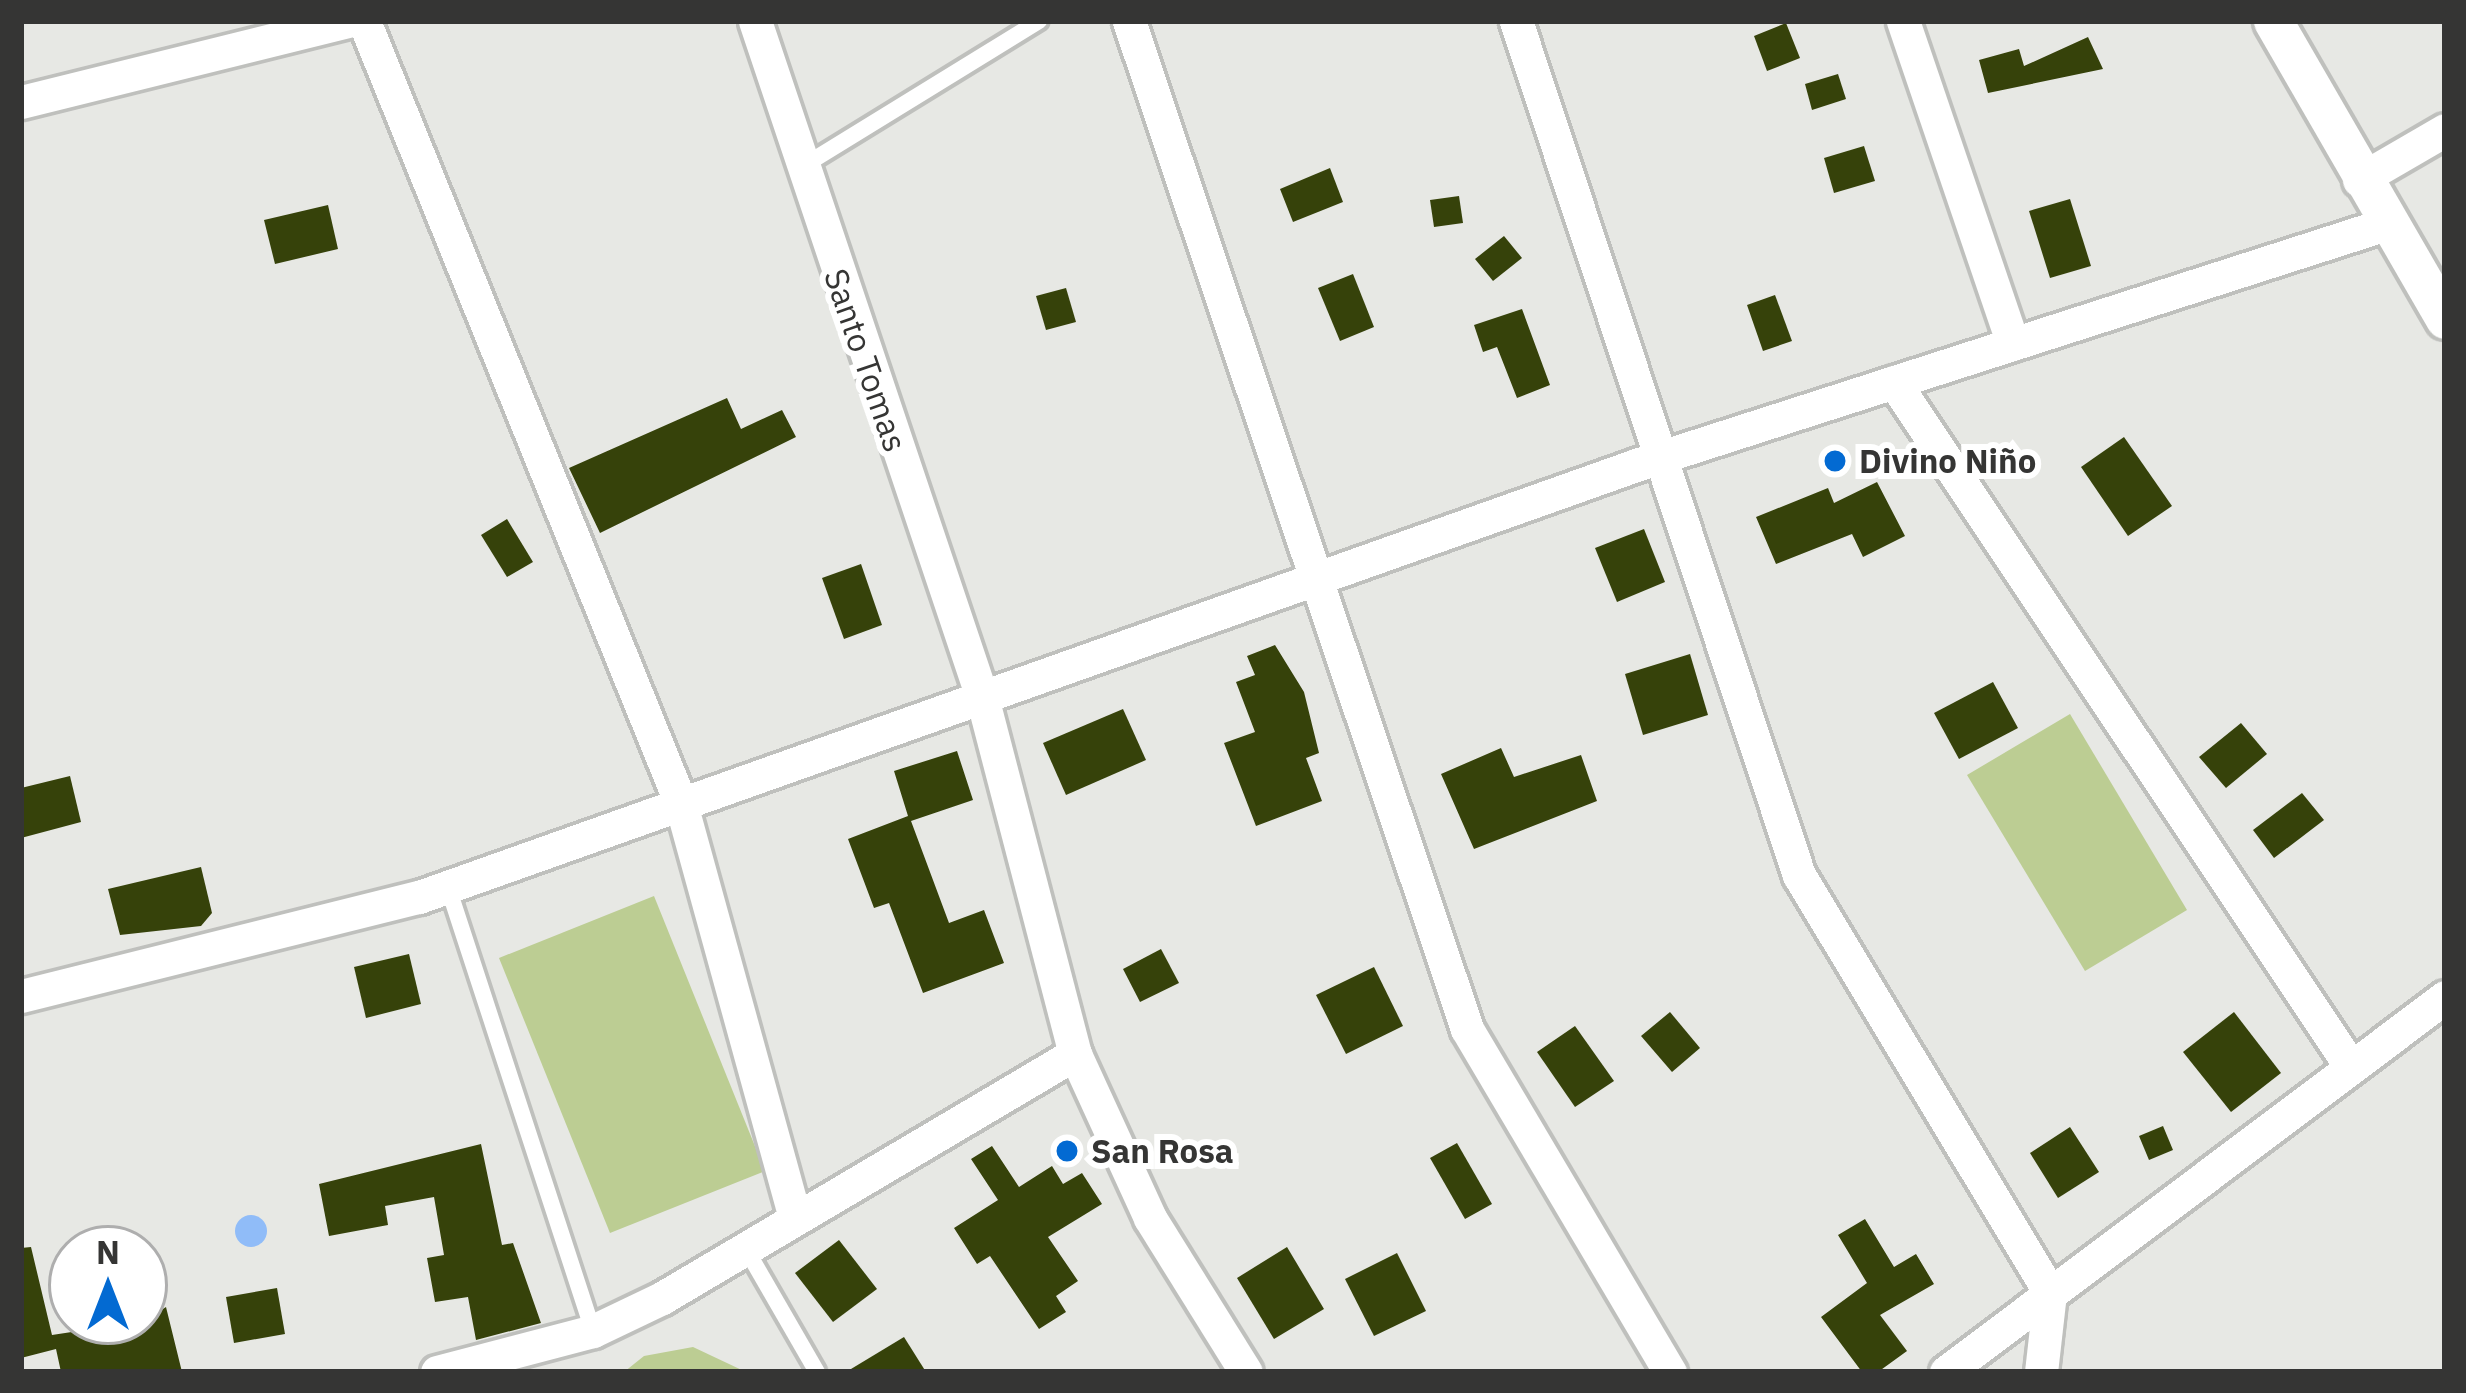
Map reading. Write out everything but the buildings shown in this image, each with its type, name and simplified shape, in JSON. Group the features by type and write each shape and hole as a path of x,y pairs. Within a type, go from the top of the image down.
{"street":[{"path":"21,102 348,21"},
{"path":"364,21 681,804 795,1217"},
{"name":"Santo Tomas","path":"755,21 800,168 982,697 1075,1054 1150,1218 1246,1372"},
{"path":"1129,21 1467,1028 1670,1372"},
{"path":"1516,21 1799,875 2050,1293 2041,1372"},
{"path":"1903,21 2013,344"},
{"path":"2273,21 2384,226 2445,319"},
{"path":"2359,180 2445,130"},
{"path":"21,996 448,887 1660,458 2384,226"},
{"path":"1894,382 2351,1067"},
{"path":"1946,1372 2445,997"},
{"path":"436,1372 593,1331 746,1249 1075,1054"}],"lane":[{"path":"800,168 1039,21"},
{"path":"448,887 593,1331"},
{"path":"746,1249 817,1372"}],"green space":[{"path":"2070,714 2187,910 2085,971 1967,775"},
{"path":"654,896 765,1171 610,1233 499,958"},
{"path":"693,1347 746,1372 624,1372 644,1356"}],"water":[{"path":"251,1215 263,1219 267,1231 263,1243 251,1247 239,1243 235,1231 239,1219"}],"place":[{"name":"Divino Niño","path":"1835,461"},
{"name":"San Rosa","path":"1067,1151"}]}
